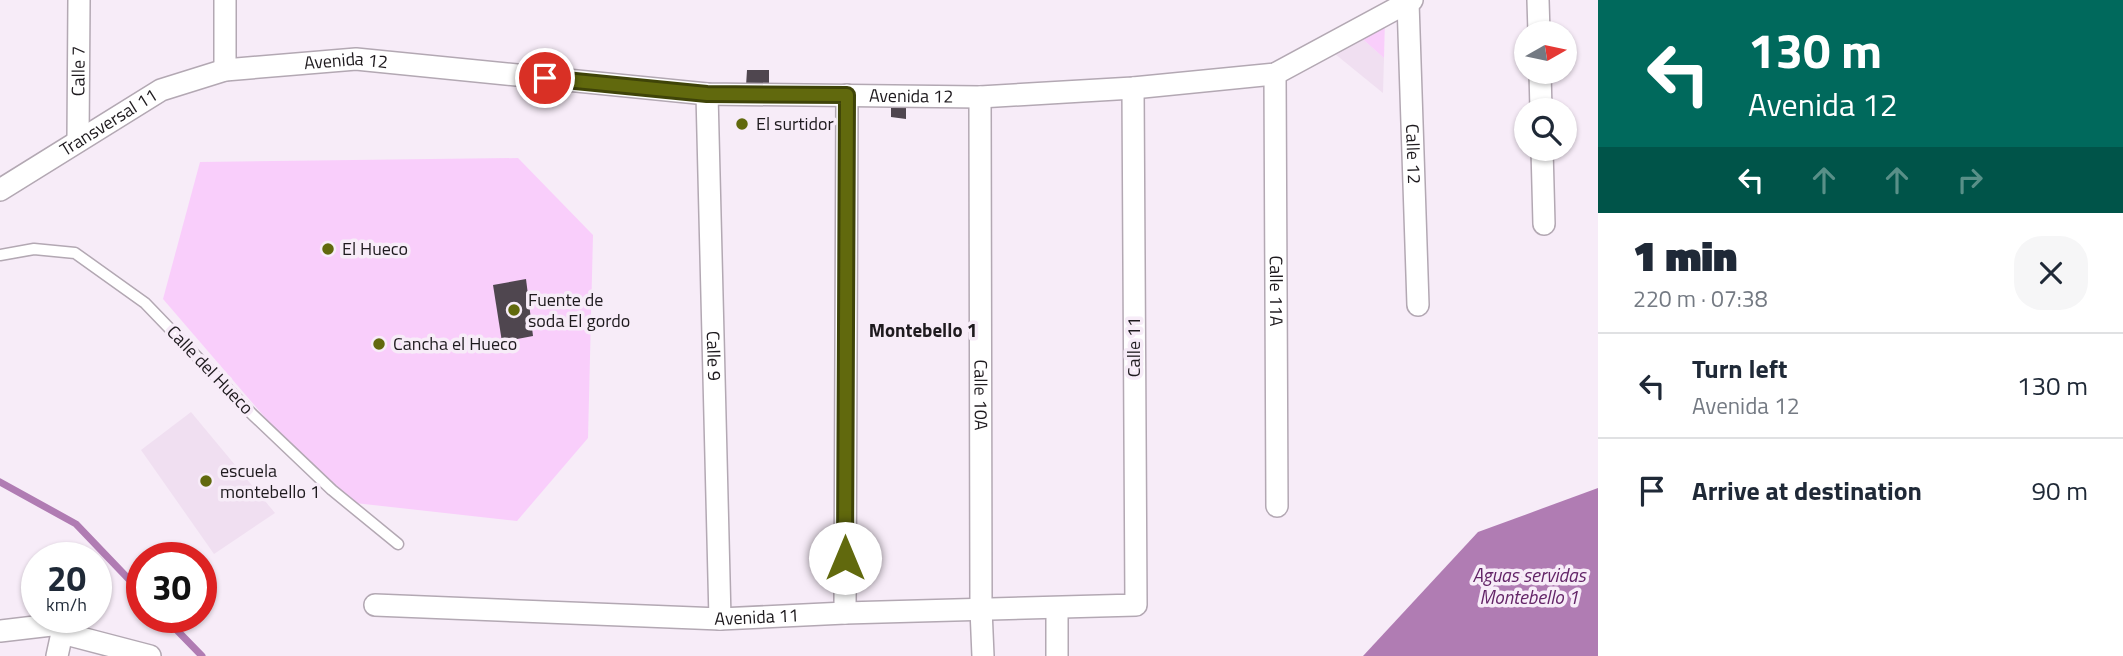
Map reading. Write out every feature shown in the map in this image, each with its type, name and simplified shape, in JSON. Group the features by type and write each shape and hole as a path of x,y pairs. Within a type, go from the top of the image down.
{"street":[{"name":"Calle 7","path":"78,141 79,0"},
{"path":"225,0 225,70"},
{"path":"1538,0 1539,21"},
{"name":"Avenida 12","path":"225,70 356,59 707,94 980,97 1133,88 1275,74 1410,1"},
{"name":"Calle 12","path":"1410,1 1418,305"},
{"name":"Transversal 11","path":"0,190 160,90 225,70"},
{"name":"Calle 11A","path":"1275,74 1277,506"},
{"name":"Calle 11","path":"1133,88 1136,605"},
{"name":"Calle 9","path":"707,94 720,619"},
{"path":"845,613 847,95"},
{"name":"Calle 10A","path":"980,97 983,656"},
{"path":"1542,161 1545,224"},
{"name":"Avenida 11","path":"375,605 720,619 1136,605"},
{"path":"1057,608 1057,656"},
{"path":"0,631 21,628"},
{"path":"57,656 62,633 150,656"}],"lane":[{"name":"Calle del Hueco","path":"0,255 34,249 75,253 145,303 252,414 332,489 398,544"}],"shaded area":[{"path":"1385,18 1384,58 1357,34"},
{"path":"1357,34 1384,58 1383,93 1329,49"},
{"path":"518,158 593,235 588,438 517,521 355,503 275,429 163,299 200,162"},
{"name":"escuela montebello 1","path":"191,412 275,513 217,552 217,542 206,542 141,450"}],"water":[{"name":"Aguas servidas Montebello 1","path":"1598,488 1598,656 1363,656 1478,532"}],"building":[{"path":"747,70 769,70 769,86 746,86"},
{"path":"891,99 906,99 906,119 891,117"},
{"name":"Fuente de soda El gordo","path":"526,279 533,336 502,342 493,285"}],"waterway":[{"path":"0,482 76,524 126,576"},
{"path":"180,633 202,656"}],"place":[{"name":"El surtidor","path":"742,124"},
{"name":"El Hueco","path":"328,249"},
{"name":"Fuente de soda El gordo","path":"514,310"},
{"name":"Cancha el Hueco","path":"379,344"},
{"name":"escuela montebello 1","path":"206,481"}],"district":[{"name":"Montebello 1","path":"923,330"}],"route":[{"path":"545,78 707,94 847,95 845,558"}]}
